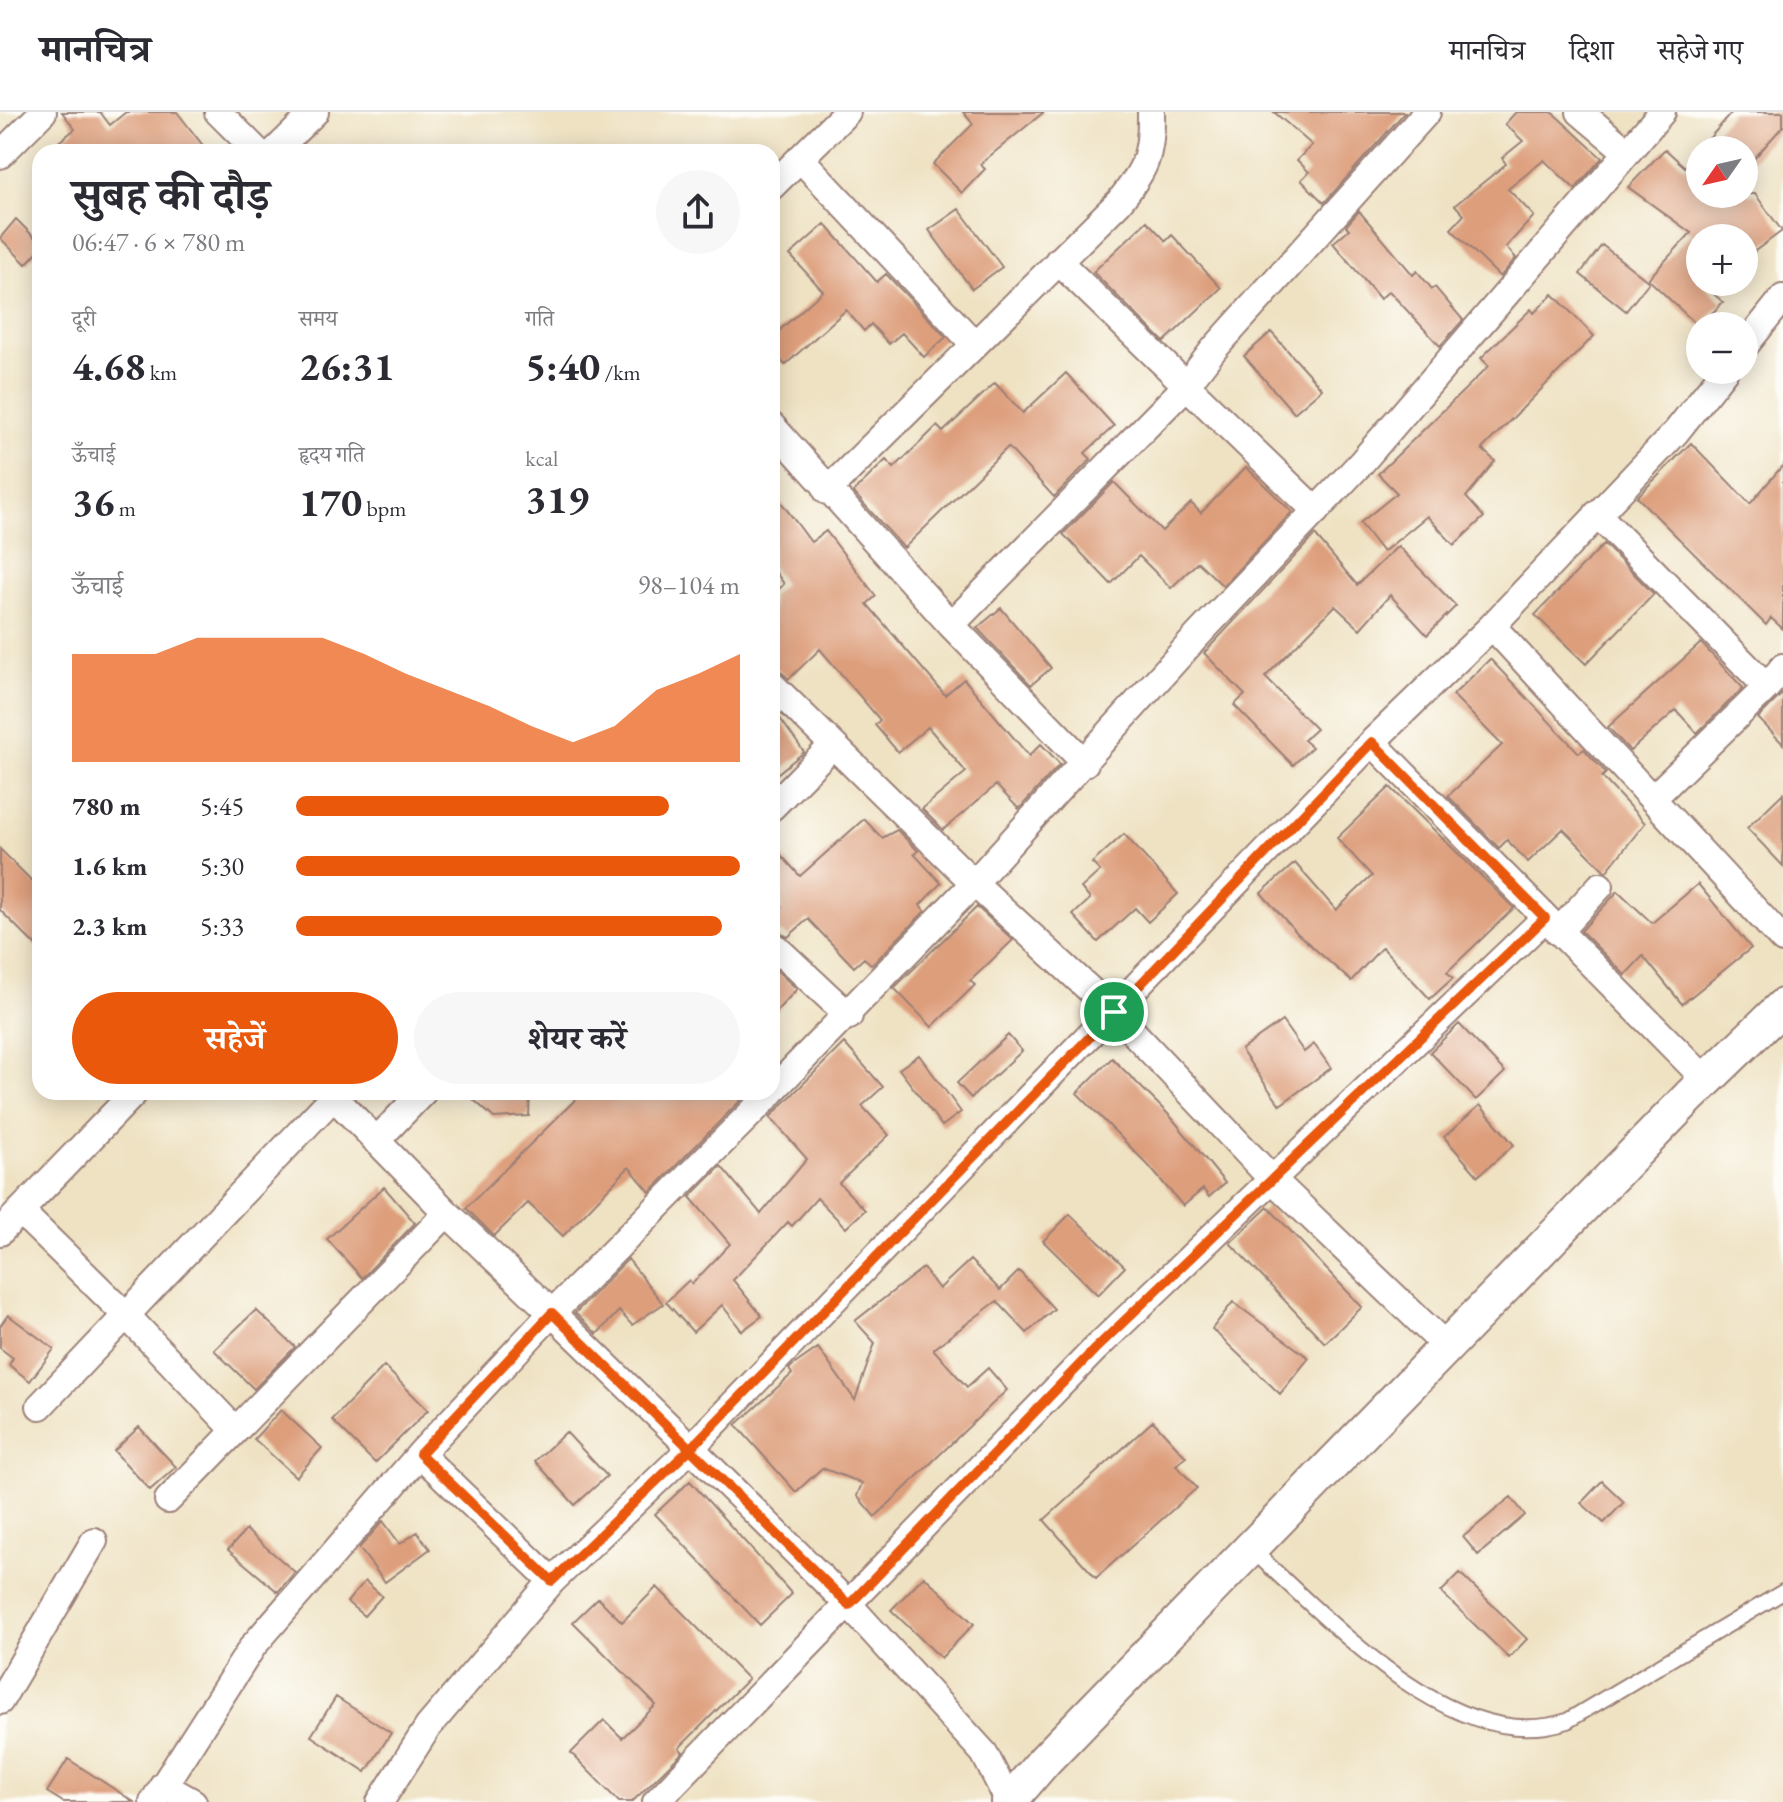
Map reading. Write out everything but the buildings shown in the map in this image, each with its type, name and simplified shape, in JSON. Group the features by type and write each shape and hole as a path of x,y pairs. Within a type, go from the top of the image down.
{"street":[{"path":"0,155 43,112"},
{"path":"218,112 250,144"},
{"path":"282,144 315,112"},
{"path":"780,178 847,112"},
{"path":"827,491 1119,202 1142,173 1152,144 1151,112"},
{"path":"951,625 1185,387 1214,349 1427,112"},
{"path":"1580,112 1625,150"},
{"path":"780,1082 849,1016 974,883 1198,635 1361,463 1625,150 1662,112"},
{"path":"800,158 974,344"},
{"path":"1058,261 1316,511"},
{"path":"1758,329 1783,298"},
{"path":"380,1802 428,1727 552,1581 691,1448 1372,742 1492,626 1676,432 1714,384"},
{"path":"780,435 951,625 1085,763"},
{"path":"1597,514 1775,677 1652,799"},
{"path":"1492,626 1783,940"},
{"path":"780,693 974,883 1114,1012 1271,1178 1448,1348"},
{"path":"1372,742 1706,1080"},
{"path":"780,799 832,746"},
{"path":"656,1802 1095,1349 1271,1178 1552,925 1600,886"},
{"path":"780,951 849,1016"},
{"path":"339,1100 447,1213 849,1605 984,1753 1009,1802 1045,1760 1706,1080 1783,1006"},
{"path":"0,1232 127,1100"},
{"path":"40,1406 327,1100"},
{"path":"376,1141 415,1100"},
{"path":"193,1802 158,1793 253,1646 420,1454 552,1313 762,1100"},
{"path":"20,1211 127,1316 235,1430"},
{"path":"168,1500 447,1213"},
{"path":"420,1454 552,1581"},
{"path":"0,1701 94,1541"}],"lane":[{"path":"1252,1550 1405,1684 1439,1704 1509,1729 1541,1730 1567,1721 1783,1592"}],"route":[{"path":"1114,1012 691,1448 552,1581 420,1454 552,1313 691,1448 849,1605 1095,1349 1545,918 1372,742 1114,1012"}]}
